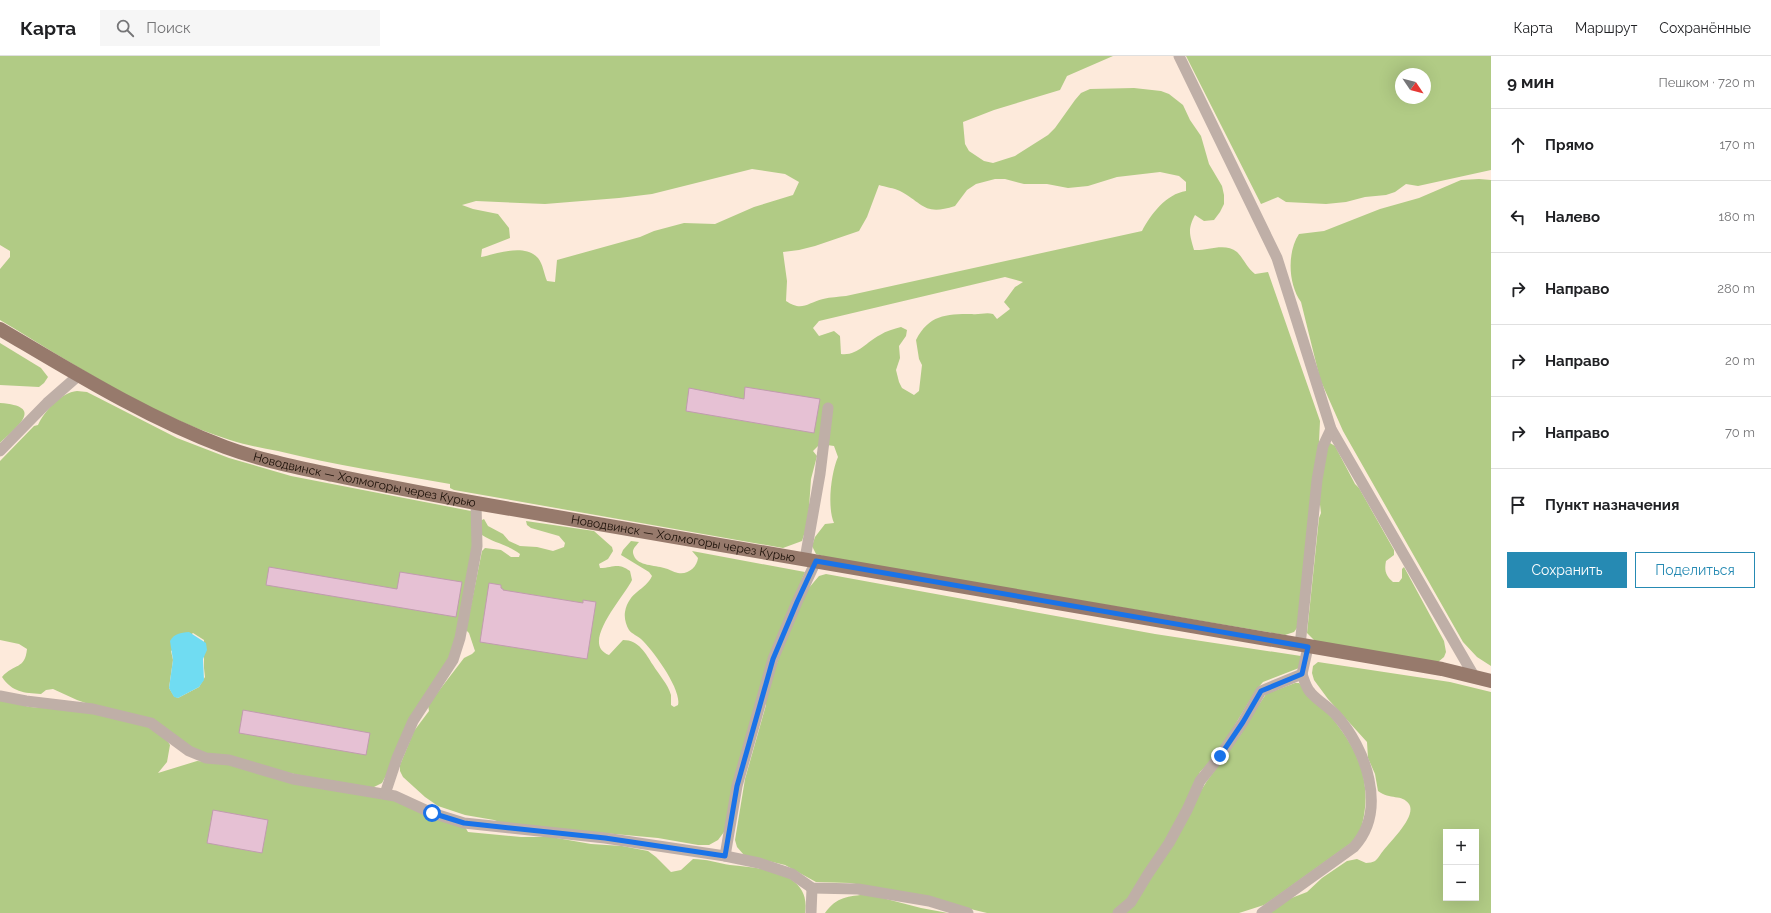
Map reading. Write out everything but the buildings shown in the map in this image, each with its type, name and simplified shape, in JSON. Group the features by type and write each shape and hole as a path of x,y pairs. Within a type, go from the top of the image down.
{"main road":[{"name":"Новодвинск — Холмогоры через Курью","path":"0,329 79,375 165,422 246,454 288,466 476,503 1442,669 1491,681"}],"lane":[{"path":"1179,56 1277,258 1331,429 1474,676"},
{"path":"0,451 47,403 79,375"},
{"path":"725,856 737,786 771,666 797,602 810,560 828,408"},
{"path":"1262,913 1354,847 1363,838 1369,824 1371,806 1369,774 1354,739 1336,715 1310,692 1302,674 1317,480 1323,446 1331,429"},
{"path":"385,794 397,758 413,721 453,660 460,638 477,546 476,503"},
{"path":"1118,913 1131,902 1169,843 1187,810 1200,781 1236,734 1261,691 1302,674"},
{"path":"0,696 26,701 93,709 151,723 189,751 206,758 229,760 293,779 396,796 432,813 464,823 605,838 725,856 759,863 792,874 812,888 858,889 929,901 968,913"},
{"path":"810,913 812,888"}],"green space":[{"path":"0,56 1113,56 1067,76 1060,90 994,110 963,122 965,144 969,151 984,161 993,163 1015,156 1048,135 1081,93 1090,89 1134,88 1161,91 1169,94 1183,105 1190,120 1201,136 1209,164 1222,186 1224,195 1224,204 1214,220 1204,221 1195,215 1190,229 1194,250 1222,247 1232,249 1237,252 1255,274 1268,272 1320,421 1300,624 1294,632 1285,635 834,559 816,554 812,546 815,537 825,524 834,523 830,499 833,472 838,457 834,446 820,444 813,451 817,456 811,479 808,522 802,541 783,548 454,490 450,488 450,484 342,465 236,442 200,429 141,402 112,387 0,320 0,269 10,257 10,251 0,245","holes":["752,169 785,174 799,182 793,195 754,207 715,224 684,223 557,260 555,282 547,281 540,260 525,251 518,250 502,252 481,257 482,249 510,238 509,228 498,214 473,209 462,205 476,201 545,204 652,194","1160,172 1179,176 1186,182 1186,191 1166,200 1150,218 1142,231 846,296 826,298 804,306 796,306 786,301 787,281 783,252 815,246 859,231 867,217 879,185 898,190 925,207 937,210 955,206 967,190 976,184 995,179 1005,179 1024,184 1047,184 1068,188 1088,186 1117,177","1005,277 1023,282 1015,287 1004,302 1010,309 997,319 990,313 954,315 939,318 926,325 916,340 919,359 922,365 919,391 914,395 902,388 896,370 900,358 899,346 906,336 907,330 901,327 890,330 875,338 857,351 841,354 840,336 834,331 819,336 813,328 819,321"]},
{"path":"1186,56 1491,56 1491,170 1418,186 1406,184 1395,192 1386,195 1365,197 1346,202 1326,204 1286,202 1278,197 1261,204"},
{"path":"1461,180 1491,180 1491,666 1477,657 1463,642 1343,431 1320,379 1301,302 1291,277 1292,250 1299,234 1324,231 1380,209 1419,198"},
{"path":"0,343 41,368 48,377 44,383 39,387 0,385"},
{"path":"71,392 87,392 177,438 229,458 291,476 471,511 473,546 456,639 449,659 382,783 372,788 329,782 208,754 191,747 171,733 77,700 53,689 46,690 41,694 19,691 10,686 2,677 24,660 27,649 19,644 0,640 0,461 34,426 38,425 44,414 59,399","holes":["193,633 204,640 205,677 199,687 178,698 174,696 169,688 173,660 171,651"]},
{"path":"0,403 14,405 22,408 25,412 24,418 20,424 0,443"},
{"path":"1330,443 1335,446 1355,484 1359,488 1394,550 1394,555 1386,561 1385,570 1387,575 1393,582 1399,582 1402,578 1402,569 1404,567 1444,641 1446,652 1444,657 1438,662 1315,641 1307,633 1319,518 1321,513 1319,496 1324,448"},
{"path":"484,519 488,526 503,534 509,541 520,546 537,547 553,551 564,547 565,543 559,536 531,528 527,525 526,521 594,531 612,547 613,551 608,559 599,564 600,568 618,566 626,568 630,571 632,580 601,631 599,641 601,649 609,655 623,640 633,642 638,645 645,652 666,683 671,695 671,705 674,707 678,705 678,698 676,690 666,670 646,644 632,633 627,626 625,612 627,605 633,595 649,581 652,576 649,572 621,555 623,550 631,541 639,542 633,552 634,556 639,562 666,568 678,573 688,572 696,564 698,558 692,551 805,572 770,657 724,832 718,840 709,845 698,845 658,838 505,824 494,820 465,815 438,806 425,797 403,777 400,771 400,765 414,731 429,711 428,705 464,658 475,651 469,633 466,630 482,551 485,548 501,550 511,557 519,557 520,554 511,548 482,535 480,521"},
{"path":"826,574 1155,634 1301,656 1299,668 1263,682 1256,690 1218,753 1200,772 1177,823 1129,897 1113,913 987,913 892,890 850,883 816,882 785,865 744,855 737,847 735,840 745,779 766,705 764,701 786,637 808,589 819,576"},
{"path":"1318,662 1450,682 1491,692 1491,913 1270,913 1289,899 1307,892 1322,878 1347,861 1357,859 1366,863 1378,859 1406,822 1411,809 1409,804 1403,799 1382,794 1378,791 1375,774 1368,758 1367,742 1328,699 1314,680 1312,673 1313,666"},
{"path":"1295,683 1299,683 1331,717 1355,752 1362,771 1365,792 1364,814 1358,838 1264,905 1239,913 1124,913 1207,781 1241,734 1266,694"},
{"path":"0,700 30,707 85,711 148,727 165,737 170,745 167,762 158,773 197,761 226,763 383,797 464,825 468,832 521,837 551,837 591,844 622,846 648,851 671,872 681,870 693,859 769,870 792,880 800,888 805,899 805,913 0,913"},
{"path":"867,894 921,908 948,913 825,913 829,907 843,898"}],"water":[{"path":"189,632 206,643 207,650 203,659 204,680 199,687 178,698 174,697 169,688 173,660 170,641 178,634"}],"route":[{"path":"432,813 464,823 605,838 725,856 737,786 773,659 816,561 1308,647 1302,674 1261,691 1243,722 1220,756"}]}
